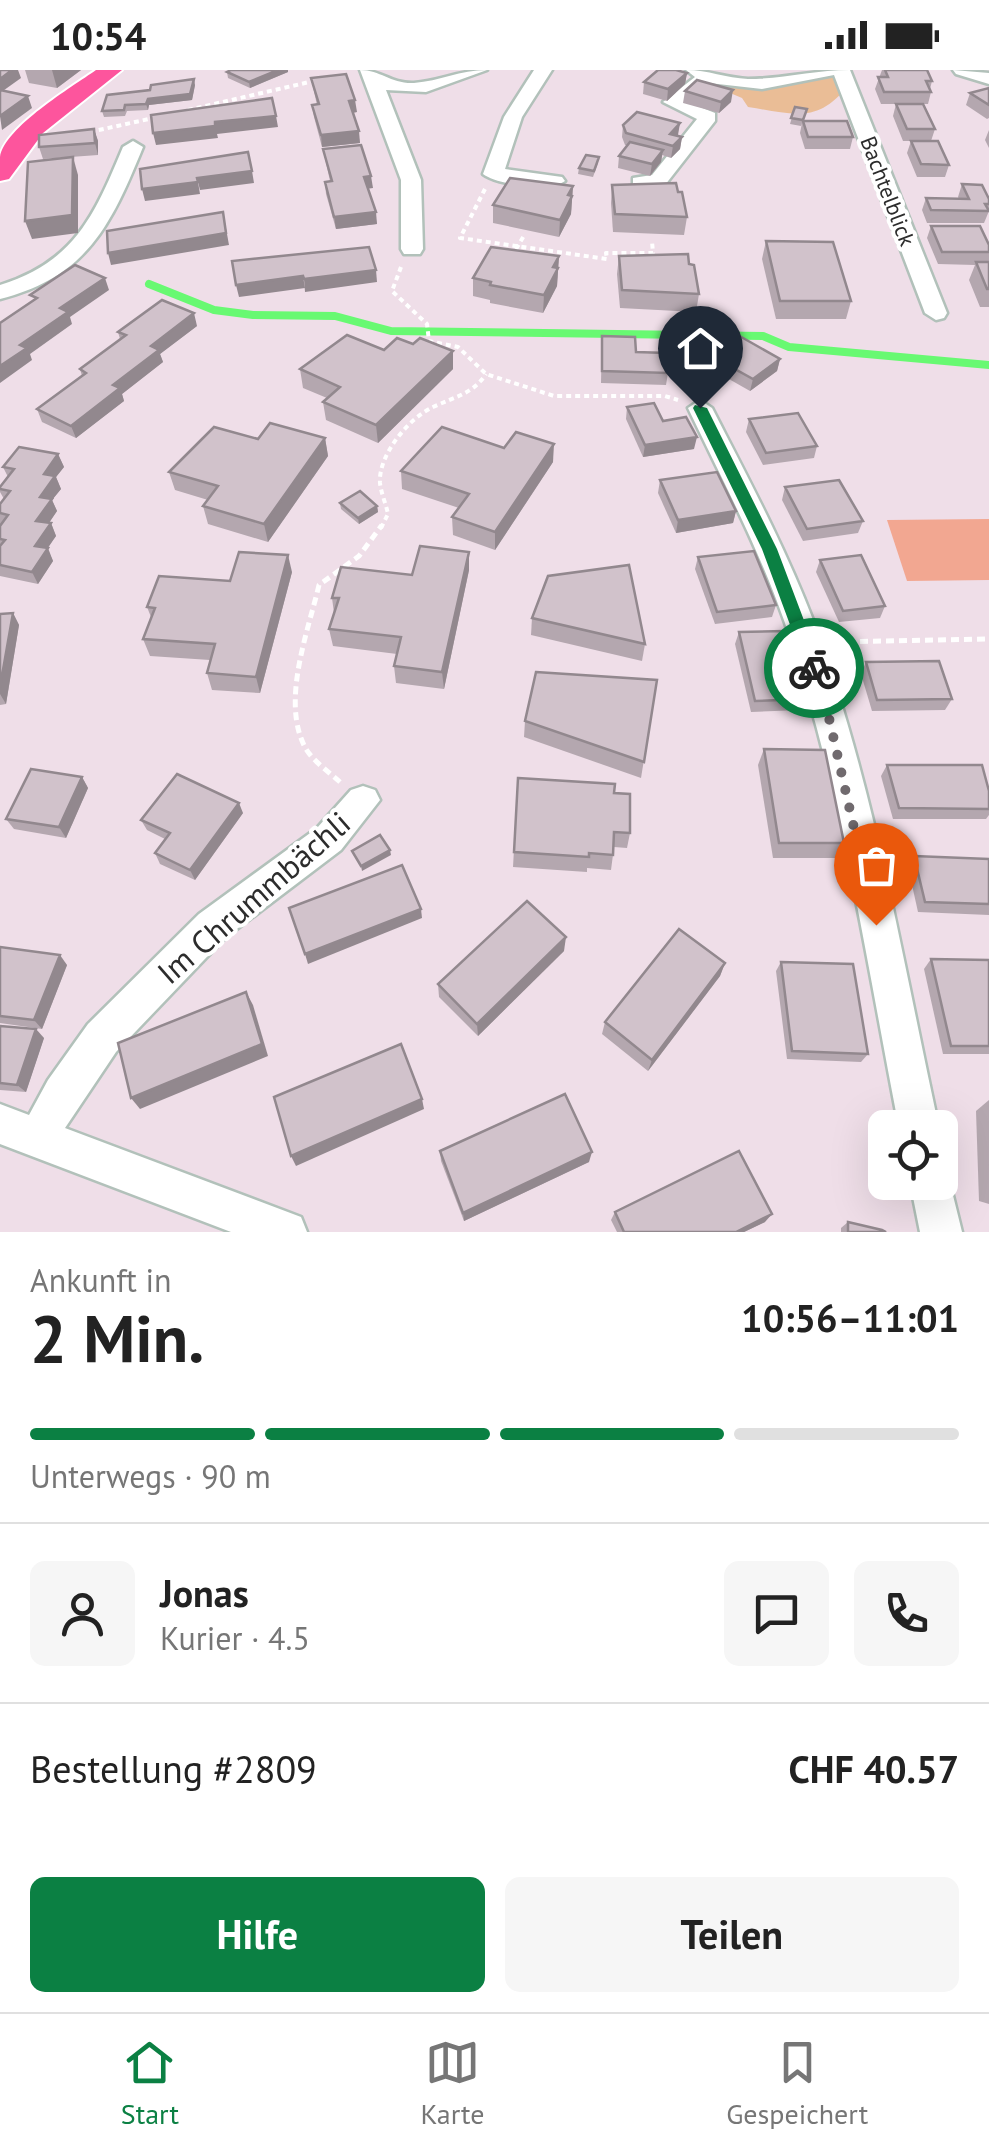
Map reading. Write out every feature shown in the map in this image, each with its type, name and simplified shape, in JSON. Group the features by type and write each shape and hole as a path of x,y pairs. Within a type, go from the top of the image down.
{"main road":[{"path":"0,174 8,157 35,126 110,70"}],"street":[{"path":"372,75 405,89 436,86 478,70"},
{"path":"544,70 513,118 494,174 555,181"},
{"path":"640,182 658,180 708,117 672,102 701,74 728,84 754,85 832,70"},
{"name":"Bachtelblick","path":"841,70 936,313"},
{"path":"962,70 989,79"},
{"path":"372,75 411,180 412,248"},
{"path":"0,292 35,282 92,237 133,146"},
{"path":"700,408 769,549 806,643 829,718 915,1110"},
{"name":"Im Chrummbächli","path":"38,1139 62,1094 102,1038 212,926 329,839 363,800"},
{"path":"0,1124 286,1232"},
{"path":"935,1200 942,1232"}],"path":[{"path":"78,133 112,129 332,77"},
{"path":"494,174 460,238 607,259 606,253 653,254 652,241"},
{"path":"525,234 516,250 538,254"},
{"path":"412,248 392,291 428,327 427,338 434,345 458,347 486,374 554,396 666,396 700,408"},
{"path":"363,800 305,748 297,723 299,685 319,586 350,569 379,532 388,514 380,481 382,464 408,424 427,408 477,388 486,374"},
{"path":"806,643 989,639"}],"shaded area":[{"path":"833,70 849,84 826,106 804,114 748,107 742,98 723,90 728,84 788,80"},
{"path":"989,519 989,580 907,581 887,520"}],"building":[{"path":"278,70 249,82 227,72"},
{"path":"658,70 687,73 668,89 644,82"},
{"path":"885,70 927,70 931,92 884,92 878,77 888,77"},
{"path":"346,74 355,100 349,101 359,131 321,135 312,105 319,104 311,78"},
{"path":"194,79 190,94 148,99 146,104 125,105 124,110 102,111 107,95"},
{"path":"697,80 733,90 721,102 685,91"},
{"path":"989,88 989,105 970,93"},
{"path":"0,90 28,96 0,116"},
{"path":"272,98 276,116 153,133 151,115"},
{"path":"896,104 923,104 935,129 907,129"},
{"path":"795,107 807,109 803,120 791,118"},
{"path":"637,112 680,123 670,134 682,137 673,146 626,133 623,125"},
{"path":"803,121 847,121 853,137 808,137"},
{"path":"94,129 95,143 39,147 39,135"},
{"path":"911,141 938,141 949,165 921,164"},
{"path":"630,142 663,150 652,164 619,156"},
{"path":"361,145 371,176 364,177 376,212 334,217 325,182 332,181 323,149"},
{"path":"248,152 252,171 142,189 140,169"},
{"path":"586,155 599,157 594,171 579,168"},
{"path":"73,157 72,215 25,221 28,162"},
{"path":"510,178 573,186 560,220 493,205"},
{"path":"676,183 687,217 615,214 612,185"},
{"path":"962,184 982,185 989,199 989,204 985,204 989,211 931,210 926,198 969,199"},
{"path":"223,212 226,233 108,253 107,231"},
{"path":"931,226 980,226 989,252 942,252"},
{"path":"766,241 833,242 851,301 780,301"},
{"path":"369,247 376,270 236,285 232,261"},
{"path":"491,247 559,256 553,267 558,268 544,295 473,278"},
{"path":"688,254 699,294 622,290 619,256"},
{"path":"976,262 989,262 989,289 987,289"},
{"path":"75,265 105,278 60,308 68,312 20,345 27,348 0,366 0,323 37,298 30,295"},
{"path":"162,300 194,313 151,346 159,350 113,385 120,388 71,426 37,409 86,373 80,369 126,335 118,332"},
{"path":"736,334 780,359 753,379 708,354"},
{"path":"347,335 384,350 397,338 413,344 420,338 453,351 376,425 323,402 340,387 300,369"},
{"path":"602,336 635,337 636,352 667,353 668,373 602,371"},
{"path":"654,403 663,421 686,417 697,437 645,445 627,407"},
{"path":"798,413 817,446 766,453 749,419"},
{"path":"270,423 325,438 264,524 203,506 218,486 169,472 214,427 258,439"},
{"path":"442,427 504,448 516,432 554,444 495,532 452,517 469,494 401,471"},
{"path":"19,447 58,454 44,474 55,476 40,497 52,499 36,521 51,523 35,546 48,548 32,572 0,565 0,546 5,540 0,539 0,526 8,515 0,513 0,504 10,491 0,487 14,469 3,467"},
{"path":"717,472 736,511 678,520 660,480"},
{"path":"839,480 863,521 807,529 785,487"},
{"path":"360,491 377,506 358,518 340,503"},
{"path":"420,546 469,552 442,672 394,666 401,637 329,629 339,598 332,598 341,567 412,575"},
{"path":"754,551 776,605 717,612 698,557"},
{"path":"239,552 288,555 256,677 207,673 215,644 143,639 155,608 147,607 159,576 230,581"},
{"path":"861,555 885,606 843,611 820,560"},
{"path":"629,565 645,644 532,618 548,576"},
{"path":"13,613 0,687 0,614"},
{"path":"785,631 804,699 755,701 739,632"},
{"path":"939,661 952,699 877,700 866,662"},
{"path":"536,672 657,680 644,762 525,721"},
{"path":"764,749 825,750 844,843 779,843"},
{"path":"887,765 982,765 989,809 899,808"},
{"path":"31,769 82,777 59,827 6,819"},
{"path":"177,774 239,803 190,870 155,853 170,833 141,820"},
{"path":"518,778 615,784 614,793 630,794 630,833 614,832 613,855 514,852"},
{"path":"380,835 390,850 361,866 352,851"},
{"path":"914,856 989,859 989,904 925,902"},
{"path":"402,865 421,909 305,954 289,908"},
{"path":"527,901 566,937 477,1024 438,984"},
{"path":"679,929 725,963 652,1060 605,1022"},
{"path":"0,947 60,955 34,1020 0,1016"},
{"path":"931,959 989,960 989,1046 951,1046"},
{"path":"781,962 853,964 868,1054 792,1051"},
{"path":"246,992 262,1044 131,1098 118,1043"},
{"path":"0,1026 36,1029 17,1085 0,1083"},
{"path":"401,1044 422,1099 291,1156 274,1097"},
{"path":"565,1094 592,1152 463,1213 440,1151"},
{"path":"739,1151 772,1214 736,1232 624,1232 615,1212"},
{"path":"848,1222 882,1230 886,1232 848,1232"}],"waterway":[{"path":"149,284 214,310 253,315 335,316 391,331 763,336 789,347 989,365"}],"way so far":[{"path":"814,668 876,925"}],"route":[{"path":"700,408 769,549 814,668"}]}
